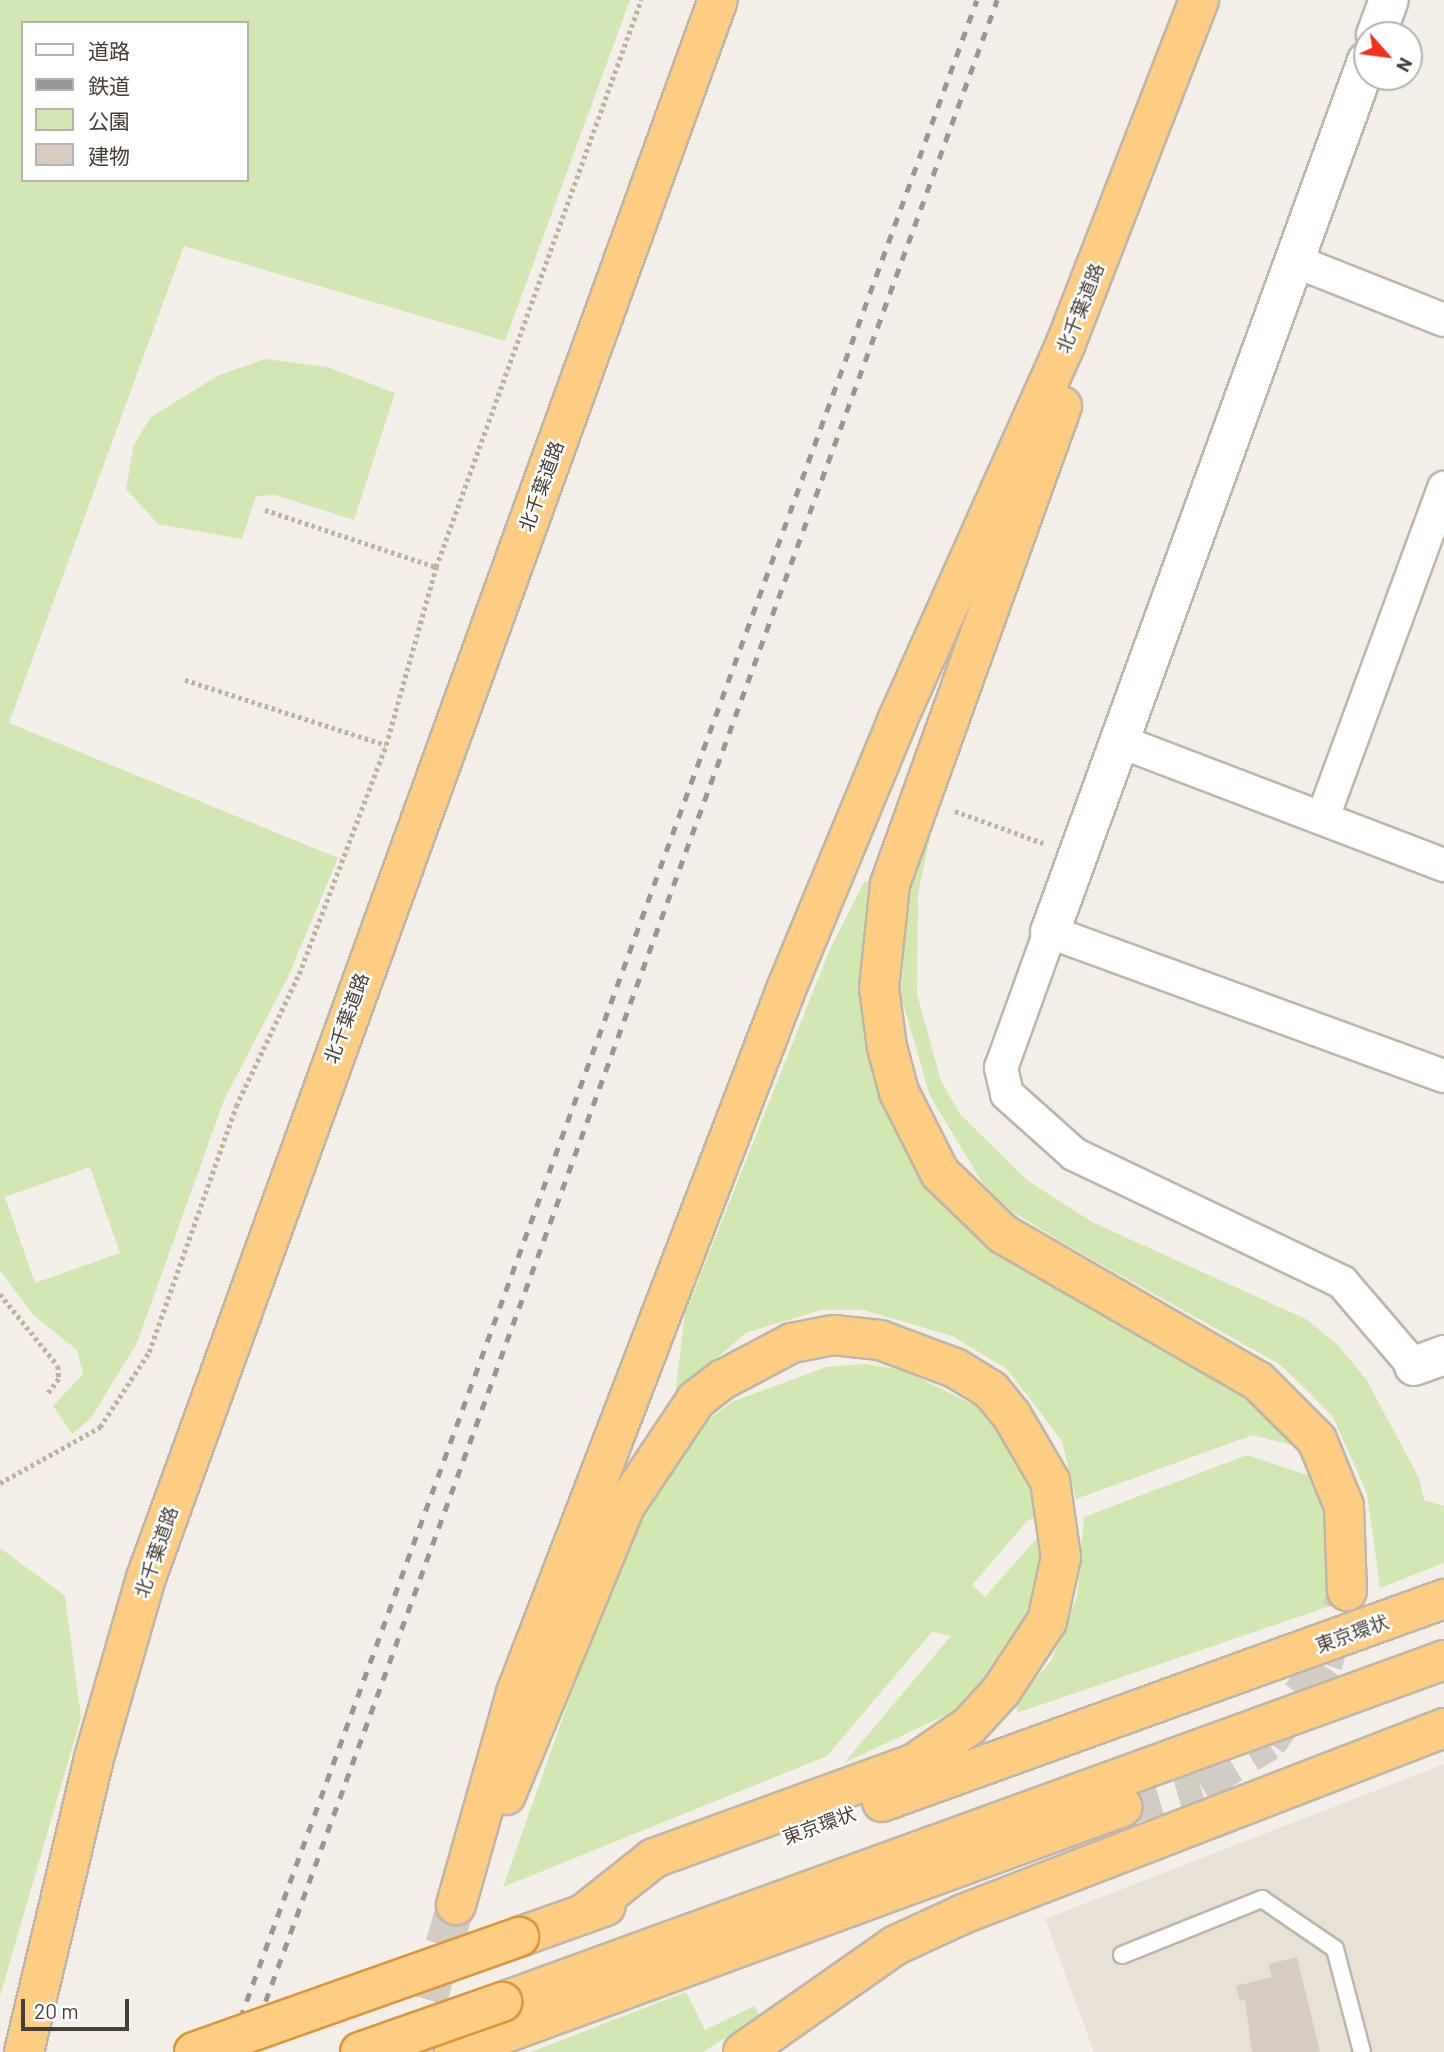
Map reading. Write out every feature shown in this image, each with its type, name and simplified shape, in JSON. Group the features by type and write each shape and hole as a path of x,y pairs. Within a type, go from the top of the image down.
{"highway":[{"name":"北千葉道路","path":"24,2052 94,1758 146,1578 718,0"},
{"name":"北千葉道路","path":"583,1914 654,1858 915,1763 969,1726 1028,1657 1057,1590 1056,1513 1036,1452 991,1390 921,1353 832,1335 755,1359 696,1400 625,1506 541,1717 456,1905 516,1693 782,1000 1129,187 1199,0"},
{"path":"1129,187 1052,438 890,884 879,988 887,1047 899,1092 940,1173 1003,1234 1258,1381 1317,1440 1344,1506 1347,1591"},
{"name":"東京環状","path":"194,2052 583,1914 1444,1600"},
{"path":"360,2052 1444,1660"},
{"path":"743,2052 896,1945 963,1914 1444,1728"},
{"path":"454,2052 1122,1807"}],"street":[{"path":"1381,21 1389,0"},
{"path":"1356,91 1001,1068 1007,1094 1096,1167 1342,1282 1429,1360"},
{"path":"1295,261 1444,320"},
{"path":"1323,817 1444,488"},
{"path":"1119,741 1444,865"},
{"path":"1050,932 1444,1076"}],"lane":[{"path":"1122,1955 1262,1899 1335,1949 1362,2052"}],"path":[{"path":"0,1483 100,1427 149,1352 236,1106 299,974 386,746 436,568 642,0"},
{"path":"265,510 436,568"},
{"path":"185,680 386,746"},
{"path":"961,813 1047,844"},
{"path":"0,1294 58,1366 59,1380 46,1395"}],"shaded area":[{"path":"1444,1764 1444,2052 1094,2052 1045,1919"}],"green space":[{"path":"0,0 630,0 505,341 184,246 9,723 338,858 288,977 224,1100 137,1343 91,1418 72,1434 53,1406 83,1374 77,1350 33,1315 0,1270","holes":["90,1167 120,1253 35,1283 5,1197"]},
{"path":"265,359 327,367 395,393 354,520 275,495 256,496 242,539 158,524 126,489 134,444 151,417 219,375"},
{"path":"933,823 918,894 917,994 941,1081 960,1114 1028,1181 1094,1223 1306,1319 1338,1345 1366,1379 1419,1478 1424,1500 1444,1506 1444,1563 1380,1588 1367,1493 1333,1417 1311,1394 1279,1364 1011,1211 983,1184 930,1096 901,996 909,876"},
{"path":"872,880 908,1141 1251,1393 1305,1449 1253,1435 1076,1499 1062,1441 1007,1369 952,1336 864,1310 821,1310 746,1333 675,1394 685,1314 830,949 864,882"},
{"path":"864,1364 903,1370 978,1407 1016,1455 1032,1496 1038,1517 1028,1520 972,1585 985,1597 1037,1538 1043,1558 1025,1620 986,1678 952,1712 844,1763 951,1636 932,1632 827,1756 503,1887 636,1511 697,1427 734,1401 827,1367"},
{"path":"1247,1455 1322,1480 1336,1604 1017,1713 1017,1701 1051,1661 1077,1597 1084,1517"},
{"path":"0,1548 65,1596 81,1717 0,1996"},
{"path":"686,1992 705,2030 754,2006 760,2016 703,2052 531,2052"}],"building":[{"path":"1297,1957 1320,2052 1252,2052 1245,2000 1240,2001 1236,1986 1272,1977 1269,1964"}],"tunnel":[{"path":"1122,1807 1200,1784 1268,1742 1323,1664 1347,1591"},
{"path":"423,2052 428,2000 456,1905"}],"railway":[{"path":"228,2052 977,0"},
{"path":"247,2052 997,0"}]}
